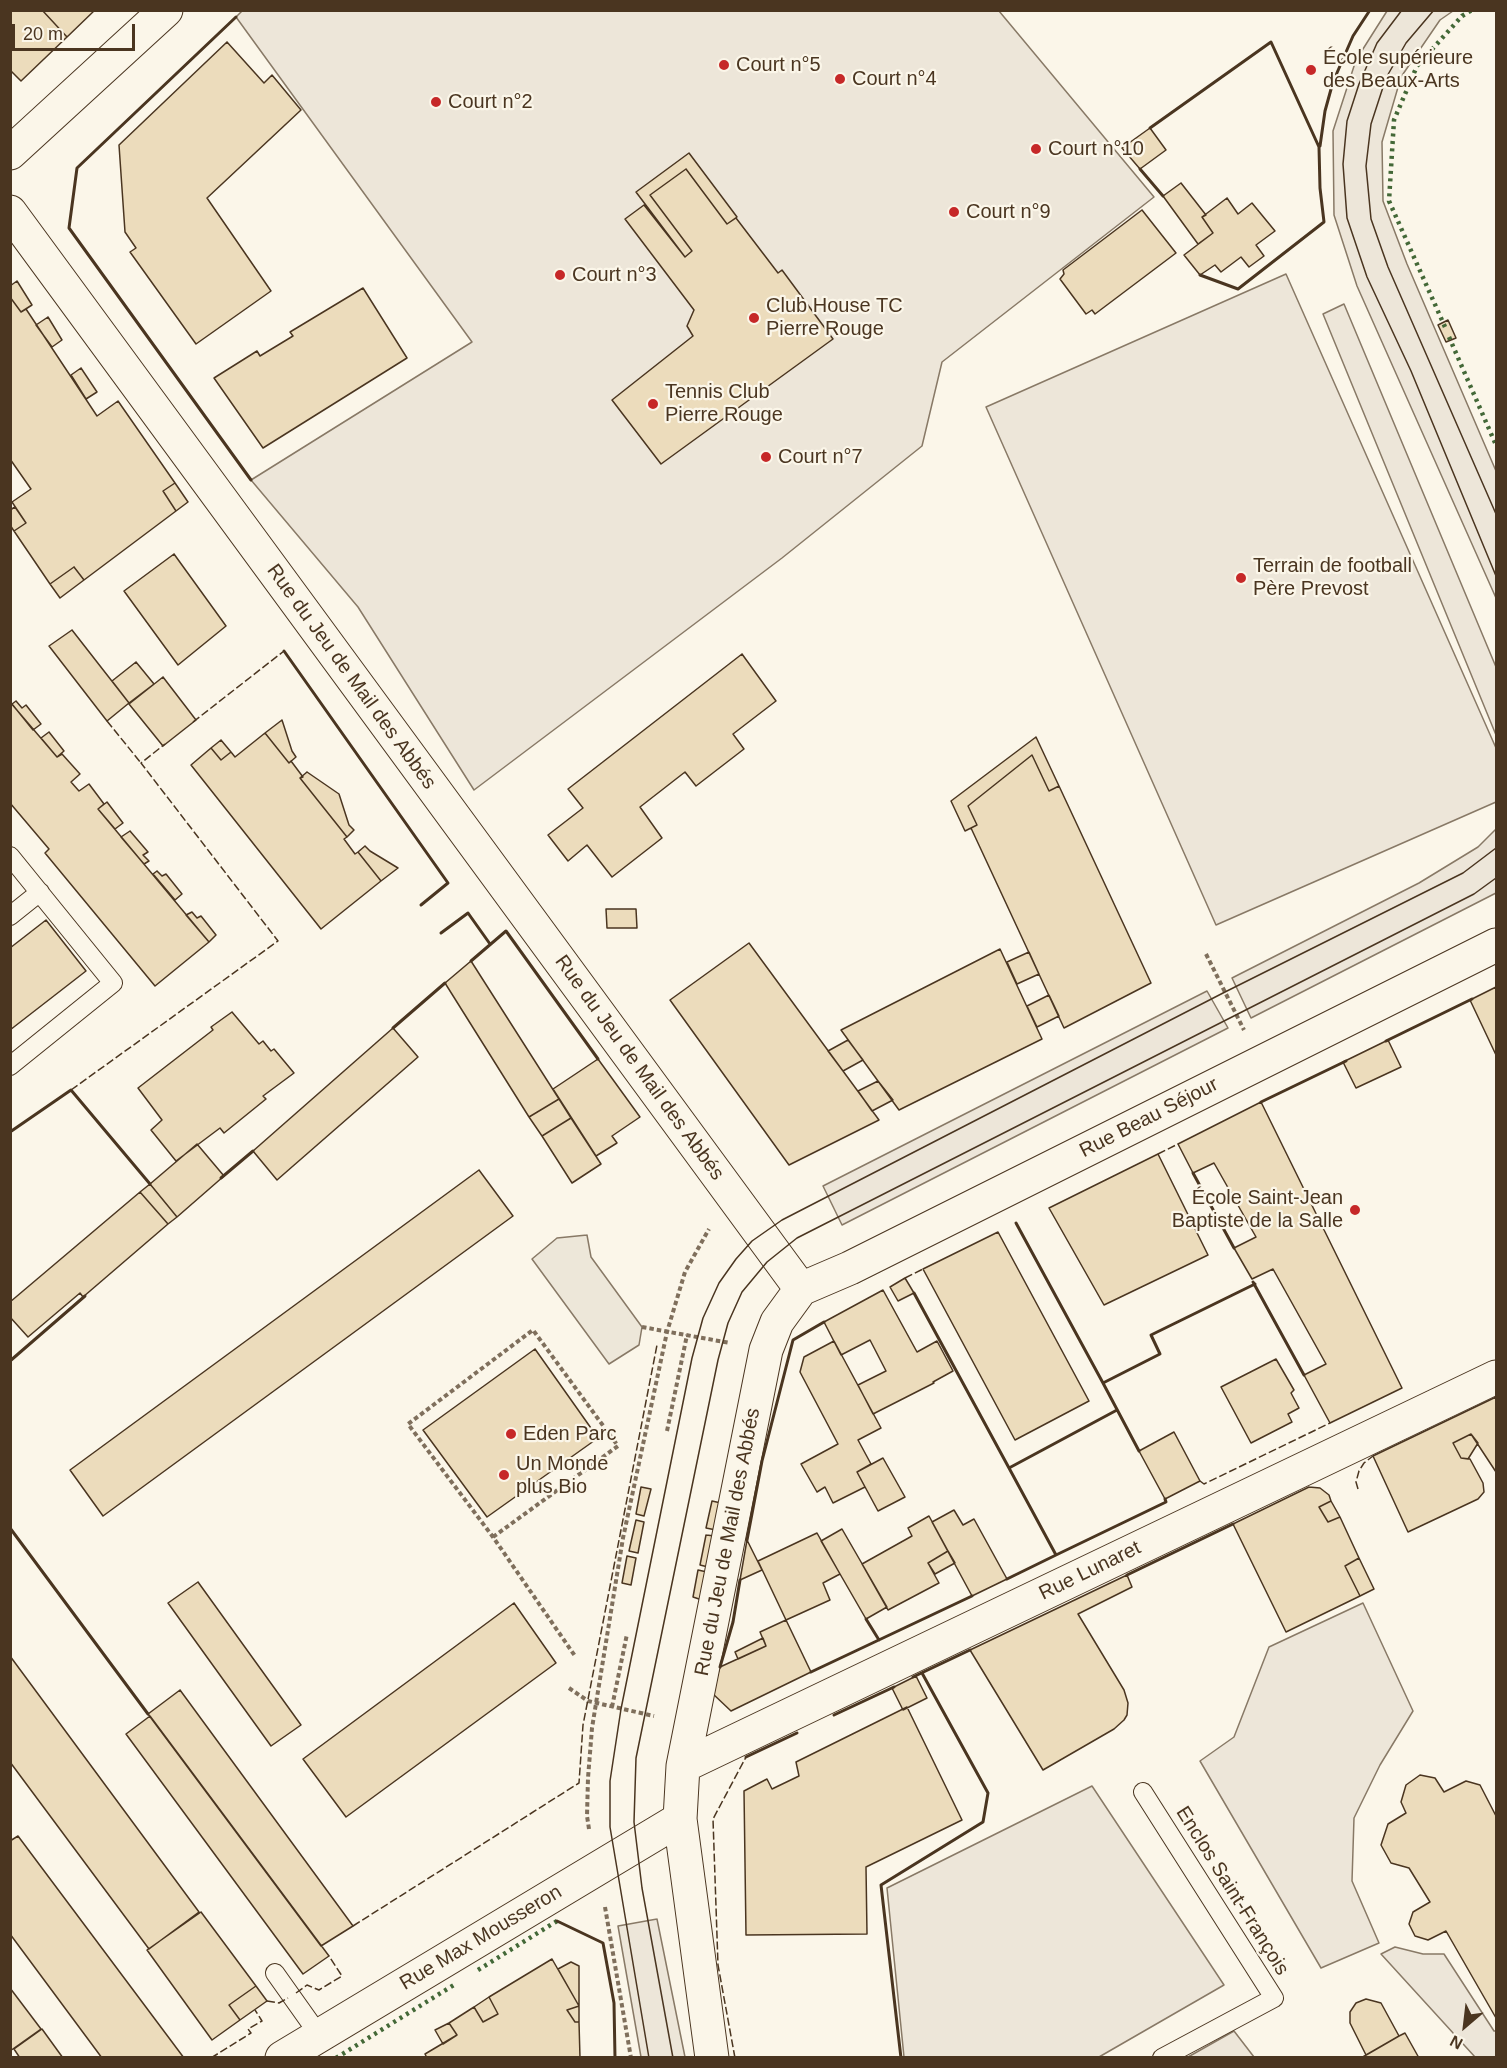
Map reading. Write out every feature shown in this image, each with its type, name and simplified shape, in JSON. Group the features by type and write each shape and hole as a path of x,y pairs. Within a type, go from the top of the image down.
{"street":[{"path":"10,153 166,10"},
{"name":"Rue du Jeu de Mail des Abbés","path":"10,212 801,1289 777,1322 766,1350 683,1766 680,1819 712,2058"},
{"name":"Rue Beau Séjour","path":"801,1289 850,1268 1497,945"},
{"name":"Rue Lunaret","path":"683,1766 1497,1377"},
{"name":"Rue Max Mousseron","path":"282,2058 319,2035 599,1879 680,1819"}],"lane":[{"path":"10,856 113,983 10,1066"},
{"path":"10,916 40,892"},
{"name":"Enclos Saint-François","path":"1143,1792 1274,1998 1162,2058"},
{"path":"275,1973 319,2035"}],"path":[{"path":"1206,954 1260,1062"},
{"path":"631,2058 587,1816 592,1728 623,1538 667,1332 685,1272 713,1223 739,1204"},
{"path":"642,1327 766,1350"},
{"path":"493,1538 618,1446 533,1330 408,1424 493,1538 575,1656"},
{"path":"667,1431 687,1335"},
{"path":"612,1707 627,1634"},
{"path":"569,1688 588,1701 692,1725"}],"shaded area":[{"name":"Tennis Club Pierre Rouge","path":"243,10 999,11 1154,197 942,362 922,446 782,558 474,790 358,607 251,480 472,342 236,17"},
{"path":"1387,11 1453,11 1440,20 1401,77 1382,142 1383,201 1407,264 1496,471 1496,598 1357,286 1334,215 1333,131 1356,60"},
{"name":"Terrain de football Père Prevost","path":"1286,274 1496,748 1496,802 1216,925 986,407"},
{"path":"1344,304 1496,667 1496,735 1323,314"},
{"path":"1496,829 1496,893 1251,1018 1232,978 1419,883 1478,847"},
{"path":"1207,991 1228,1028 842,1225 823,1186"},
{"path":"587,1235 591,1257 642,1327 639,1345 609,1364 532,1259 557,1238"},
{"path":"1363,1603 1413,1711 1380,1765 1354,1818 1352,1881 1379,1943 1321,1968 1200,1761 1234,1737 1269,1647"},
{"path":"1092,1786 1224,1985 1099,2057 904,2057 887,1888"},
{"path":"657,1919 685,2057 641,2057 618,1926"},
{"path":"1395,1947 1423,1954 1444,1954 1496,2031 1496,2057 1475,2057 1381,1954"},
{"path":"1234,2031 1254,2057 1188,2057"}],"building":[{"path":"10,10 42,10 67,37 21,81 10,70"},
{"path":"42,10 95,10 67,37"},
{"path":"227,42 264,83 272,75 301,110 207,198 271,291 196,344 130,252 136,248 125,232 119,145"},
{"path":"1150,128 1166,150 1140,169 1122,148"},
{"path":"689,153 737,217 727,224 686,169 650,195 692,251 685,257 636,192"},
{"name":"Club House TC Pierre Rouge","path":"686,169 727,224 736,218 778,273 782,270 833,339 661,464 612,400 693,336 687,326 694,310 625,219 644,205 685,257 692,251 650,195"},
{"path":"1181,183 1206,215 1202,217 1213,233 1198,244 1163,196"},
{"path":"1227,198 1238,214 1252,203 1275,231 1256,245 1264,256 1249,267 1241,257 1221,272 1215,265 1200,275 1184,255 1213,233 1202,217"},
{"path":"1142,210 1176,253 1095,314 1092,310 1086,314 1060,279 1064,274 1063,270"},
{"path":"17,281 32,305 21,312 10,297 10,286"},
{"path":"363,288 407,358 263,448 214,378 257,351 260,356 293,336 290,332"},
{"path":"10,297 21,312 26,309 97,416 118,401 175,483 163,491 176,511 84,580 74,567 50,584 14,531 26,523 12,502 31,489 10,459"},
{"path":"48,317 62,340 52,347 36,325"},
{"path":"1448,320 1456,338 1446,342 1438,325"},
{"path":"81,368 97,392 86,399 71,375"},
{"path":"175,483 188,502 176,511 163,491"},
{"path":"15,507 26,523 14,531 10,525 10,510"},
{"path":"174,554 226,626 178,665 124,591"},
{"path":"74,567 84,580 60,598 50,584"},
{"path":"72,630 129,703 107,721 49,646"},
{"path":"742,654 776,701 733,734 744,749 696,786 685,772 640,807 662,838 612,877 587,845 568,861 548,835 583,808 568,789"},
{"path":"136,662 154,684 129,703 112,681"},
{"path":"163,677 196,720 163,746 129,704"},
{"path":"16,701 22,708 26,705 41,724 33,730 12,704"},
{"path":"10,702 57,757 62,754 80,774 71,782 79,791 89,784 104,804 98,809 209,942 155,986 45,853 49,849 10,803"},
{"path":"282,720 296,757 289,763 265,733"},
{"path":"49,732 64,751 57,757 41,738"},
{"path":"265,733 303,777 300,778 347,837 344,839 355,854 358,852 381,881 321,929 191,765 211,748 221,760 231,752 235,757"},
{"path":"1036,737 1059,786 1049,791 1032,755 968,806 977,825 965,831 951,801"},
{"path":"221,740 231,752 221,760 211,748"},
{"path":"1032,755 1049,791 1059,786 1151,983 1064,1028 971,828 977,825 968,806"},
{"path":"307,772 339,794 349,825 354,830 347,837 300,778"},
{"path":"107,802 123,823 115,829 98,809"},
{"path":"130,831 148,852 143,855 149,861 144,864 121,837"},
{"path":"365,846 398,868 381,881 358,852"},
{"path":"157,871 162,876 166,874 182,894 175,900 153,874"},
{"path":"606,909 636,909 637,928 607,928"},
{"path":"192,912 197,918 201,916 216,935 209,942 186,915"},
{"path":"46,920 86,971 10,1030 10,948"},
{"path":"749,943 879,1120 789,1165 670,1000"},
{"path":"1000,949 1042,1039 899,1110 841,1030"},
{"path":"1029,952 1039,974 1017,984 1007,962"},
{"path":"471,961 559,1099 529,1117 445,983"},
{"path":"1496,987 1496,1055 1470,1000"},
{"path":"1049,995 1059,1016 1037,1027 1027,1006"},
{"path":"232,1012 259,1044 263,1041 271,1051 274,1049 294,1073 263,1096 266,1099 224,1133 220,1128 176,1161 151,1130 162,1120 138,1088 213,1030 211,1027"},
{"path":"393,1028 418,1057 277,1180 253,1151"},
{"path":"848,1040 863,1060 843,1071 828,1051"},
{"path":"1388,1040 1401,1067 1356,1088 1343,1062"},
{"path":"598,1059 640,1117 612,1136 617,1143 596,1156 553,1089"},
{"path":"878,1081 893,1100 872,1111 858,1091"},
{"path":"559,1099 571,1118 542,1136 529,1117"},
{"path":"1261,1102 1402,1388 1330,1423 1304,1375 1326,1364 1273,1269 1252,1279 1234,1248 1256,1237 1214,1163 1193,1173 1178,1144"},
{"path":"571,1118 601,1164 572,1183 542,1136"},
{"path":"197,1144 224,1176 177,1217 150,1184"},
{"path":"1158,1154 1208,1255 1104,1305 1049,1208"},
{"path":"479,1170 513,1216 103,1516 70,1470"},
{"path":"150,1184 177,1217 168,1224 140,1192"},
{"path":"140,1192 168,1224 83,1297 80,1293 28,1337 10,1317 10,1302"},
{"path":"998,1232 1089,1401 1015,1440 923,1269"},
{"path":"905,1278 914,1293 898,1301 890,1287"},
{"path":"883,1290 917,1352 937,1341 953,1371 873,1414 858,1385 886,1371 870,1340 841,1355 824,1322"},
{"path":"834,1341 881,1428 858,1440 871,1464 857,1472 865,1487 833,1503 825,1487 817,1492 801,1464 838,1444 800,1372 804,1357"},
{"name":"Eden Parc","path":"535,1349 598,1438 487,1517 423,1430"},
{"path":"1276,1359 1294,1390 1291,1393 1299,1408 1288,1414 1292,1422 1251,1443 1221,1387"},
{"path":"1496,1397 1496,1472 1471,1434 1453,1443 1461,1458 1470,1459 1483,1483 1484,1492 1478,1499 1408,1532 1373,1456"},
{"path":"1174,1432 1200,1481 1165,1499 1139,1451"},
{"path":"1471,1434 1478,1443 1468,1459 1461,1458 1453,1443"},
{"path":"883,1458 905,1497 878,1511 857,1472"},
{"path":"641,1487 651,1489 644,1516 636,1514"},
{"path":"1309,1487 1320,1488 1329,1495 1331,1501 1319,1507 1328,1522 1340,1517 1359,1558 1345,1566 1360,1596 1286,1632 1233,1524"},
{"path":"712,1501 721,1503 716,1530 706,1528"},
{"path":"1331,1501 1340,1517 1328,1522 1319,1507"},
{"path":"954,1510 963,1525 974,1519 1007,1579 972,1596 932,1522"},
{"path":"929,1516 948,1551 928,1563 939,1583 888,1610 862,1564 912,1536 908,1528"},
{"path":"636,1520 644,1522 638,1553 629,1551"},
{"path":"842,1529 887,1607 866,1619 821,1541"},
{"path":"817,1533 840,1574 823,1583 830,1600 786,1620 758,1561"},
{"path":"706,1535 715,1536 708,1567 700,1565"},
{"path":"747,1540 762,1570 740,1580"},
{"path":"948,1551 955,1563 935,1574 928,1563"},
{"path":"627,1556 636,1558 631,1585 622,1583"},
{"path":"1359,1558 1374,1589 1360,1596 1345,1566"},
{"path":"698,1570 707,1572 702,1600 693,1597"},
{"path":"1127,1575 1132,1587 1078,1614 1124,1690 1128,1703 1127,1715 1114,1729 1043,1770 970,1650"},
{"path":"198,1582 301,1725 271,1746 168,1603"},
{"path":"514,1603 556,1663 346,1817 303,1759"},
{"path":"786,1620 811,1672 731,1711 712,1693 720,1667 766,1646 760,1632"},
{"path":"763,1638 766,1646 738,1659 735,1652"},
{"path":"10,1656 199,1912 149,1949 10,1762"},
{"path":"916,1676 927,1698 903,1710 892,1688"},
{"path":"180,1690 353,1926 321,1946 148,1714"},
{"path":"907,1707 962,1820 866,1867 867,1934 746,1935 744,1791 767,1779 772,1789 799,1776 796,1762"},
{"path":"150,1716 329,1956 303,1974 126,1734"},
{"path":"1420,1775 1435,1778 1444,1792 1466,1781 1480,1785 1496,1816 1496,2018 1446,1931 1428,1940 1415,1936 1409,1924 1413,1912 1430,1902 1409,1868 1391,1863 1381,1845 1388,1824 1406,1813 1401,1802 1406,1785"},
{"path":"18,1836 184,2058 102,2058 10,1934 10,1841"},
{"path":"201,1912 256,1986 229,2005 240,2020 212,2040 147,1950"},
{"path":"552,1959 579,2006 567,2010 575,2022 579,2022 580,2058 427,2058 425,2054 457,2035 449,2023 474,2007 483,2022 498,2014 489,1997"},
{"path":"571,1962 579,1966 579,2006 558,1969"},
{"path":"256,1986 267,2001 240,2020 229,2005"},
{"path":"10,1988 41,2029 10,2051"},
{"path":"489,1997 498,2014 483,2022 474,2007"},
{"path":"1366,1999 1381,2003 1399,2036 1366,2055 1350,2023 1350,2012 1356,2003"},
{"path":"579,2006 579,2022 575,2022 567,2010"},
{"path":"449,2023 457,2035 443,2044 435,2030"},
{"path":"42,2029 63,2058 20,2058 14,2049"},
{"path":"1405,2033 1419,2058 1361,2058 1399,2036"}],"tram line":[{"path":"1402,10 1377,43 1359,84 1347,121 1343,164 1347,218 1367,277 1411,371 1496,576"},
{"path":"1434,10 1406,43 1386,78 1371,124 1366,166 1371,219 1388,267 1496,514"},
{"path":"649,2058 610,1827 610,1781 621,1709 692,1358 703,1318 719,1283 752,1241 782,1220 1225,992 1463,873 1496,848"},
{"path":"673,2058 642,1888 634,1822 636,1758 718,1360 728,1323 742,1292 767,1262 797,1238 1474,894 1496,878"}],"hedge":[{"path":"1445,327 1389,201 1394,120 1417,66 1462,16 1472,10"},
{"path":"1449,337 1496,445"},
{"path":"478,1970 557,1921"},
{"path":"336,2058 457,1983"}],"fence":[{"path":"193,722 284,651"},
{"path":"107,721 141,763"},
{"path":"71,1090 278,941 141,763 165,744"},
{"path":"1158,1154 1178,1144"},
{"path":"905,1278 923,1269"},
{"path":"353,1926 579,1783 583,1725 657,1345"},
{"path":"1200,1481 1204,1484 1330,1423"},
{"path":"1358,1489 1356,1482 1359,1471 1364,1463 1373,1456"},
{"path":"735,2058 718,1965 713,1819 746,1757"},
{"path":"296,1993 307,1985 319,1990 342,1976 329,1956"},
{"path":"267,2001 279,2003 288,1998"},
{"path":"211,2058 251,2033 248,2029 262,2021 255,2010"}],"wall":[{"path":"1320,146 1325,111 1333,82 1353,36 1370,10"},
{"path":"236,17 77,168 69,228 251,480"},
{"path":"1150,128 1271,42 1319,147 1324,222 1238,289 1200,275"},
{"path":"1140,169 1163,196"},
{"path":"284,651 448,883 421,905"},
{"path":"441,933 468,913 490,944"},
{"path":"471,961 506,931 598,1059"},
{"path":"393,1028 445,983"},
{"path":"1386,1041 1472,999"},
{"path":"1261,1102 1346,1061"},
{"path":"10,1132 71,1090 150,1184"},
{"path":"221,1178 253,1151"},
{"path":"1193,1173 1234,1248"},
{"path":"1016,1223 1103,1383 1160,1354 1151,1335 1255,1284"},
{"path":"1253,1282 1304,1375"},
{"path":"914,1293 1009,1468 1117,1410"},
{"path":"10,1361 85,1296"},
{"path":"747,1540 762,1461 793,1340 824,1322"},
{"path":"1103,1383 1139,1451"},
{"path":"1009,1468 1056,1555 1166,1502 1165,1499"},
{"path":"1127,1575 1233,1524"},
{"path":"10,1528 148,1714"},
{"path":"1007,1579 1056,1555"},
{"path":"720,1667 733,1622 740,1580"},
{"path":"811,1672 972,1596"},
{"path":"866,1619 879,1640"},
{"path":"913,1677 970,1650"},
{"path":"901,2058 881,1885 983,1822 988,1793 922,1673"},
{"path":"834,1715 894,1687"},
{"path":"746,1757 797,1733"},
{"path":"557,1921 603,1943 614,2003 615,2058"}],"place":[{"name":"Court n°5","path":"724,65"},
{"name":"École supérieure des Beaux-Arts","path":"1311,70"},
{"name":"Court n°4","path":"840,79"},
{"name":"Court n°2","path":"436,102"},
{"name":"Court n°10","path":"1036,149"},
{"name":"Court n°9","path":"954,212"},
{"name":"Court n°3","path":"560,275"},
{"name":"Club House TC Pierre Rouge","path":"754,318"},
{"name":"Tennis Club Pierre Rouge","path":"653,404"},
{"name":"Court n°7","path":"766,457"},
{"name":"Terrain de football Père Prevost","path":"1241,578"},
{"name":"École Saint-Jean Baptiste de la Salle","path":"1355,1210"},
{"name":"Eden Parc","path":"511,1434"},
{"name":"Un Monde plus Bio","path":"504,1475"}]}
